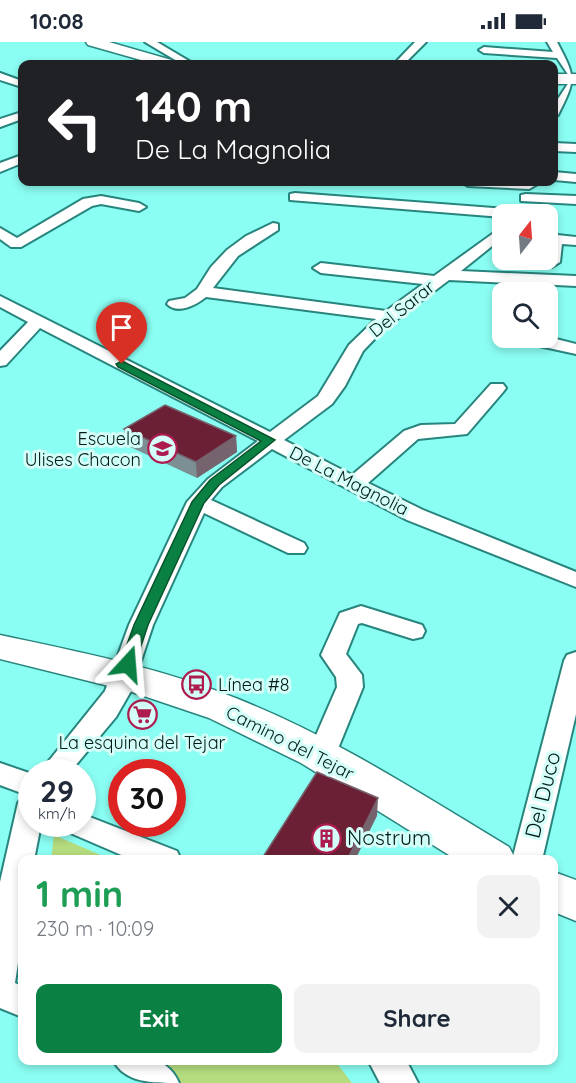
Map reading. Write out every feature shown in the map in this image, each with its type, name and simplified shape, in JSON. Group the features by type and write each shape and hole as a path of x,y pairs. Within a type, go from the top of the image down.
{"street":[{"path":"93,42 156,60"},
{"path":"155,44 173,42"},
{"path":"403,60 421,42"},
{"path":"552,42 574,84"},
{"path":"155,44 182,60"},
{"path":"484,50 560,55"},
{"path":"0,76 18,83"},
{"path":"558,80 574,84"},
{"path":"558,90 574,84"},
{"path":"558,107 574,84"},
{"path":"0,88 18,92"},
{"path":"0,123 18,117"},
{"path":"558,147 576,148"},
{"path":"0,168 18,161"},
{"path":"558,176 576,178"},
{"path":"509,186 529,188 576,200"},
{"path":"523,204 529,188"},
{"path":"295,197 492,212"},
{"path":"6,238 88,202 101,200 139,207"},
{"path":"175,304 190,302 203,292 217,269 230,254 249,239 273,227"},
{"name":"Del Sarar","path":"65,759 106,710 124,676 141,625 198,502 215,483 325,400 339,382 360,343 388,316 492,240"},
{"path":"558,240 576,241"},
{"path":"321,268 440,278 576,281"},
{"path":"203,292 388,316"},
{"name":"De La Magnolia","path":"0,301 415,515 576,580"},
{"path":"0,361 38,321"},
{"path":"558,345 576,349"},
{"path":"355,483 411,435 421,431 460,430 497,388"},
{"path":"198,502 296,548"},
{"path":"321,756 350,687 349,675 333,655 348,619 361,614 413,631"},
{"name":"Camino del Tejar","path":"0,647 124,676 187,694 242,716 321,756 486,855"},
{"name":"Del Duco","path":"528,855 576,661"},
{"path":"0,774 18,781"},
{"path":"96,831 154,855"},
{"path":"19,855 23,837"},
{"path":"0,979 18,864"},
{"path":"558,893 576,902"},
{"path":"0,992 18,1000"},
{"path":"137,1065 161,1083"},
{"path":"388,1065 400,1083"}],"green space":[{"path":"54,837 59,837 101,855 52,855"},
{"path":"151,1065 338,1065 352,1083 179,1083"}],"building":[{"path":"165,405 236,436 196,462 124,429"},
{"name":"Nostrum","path":"317,772 378,798 350,855 264,855"}],"place":[{"name":"Escuela Ulises Chacon","path":"162,449"},
{"name":"Línea #8","path":"197,685"},
{"name":"La esquina del Tejar","path":"142,714"},
{"name":"Nostrum","path":"326,838"}],"route":[{"path":"122,364 269,440 215,483 198,502 141,625 128,664"}]}
